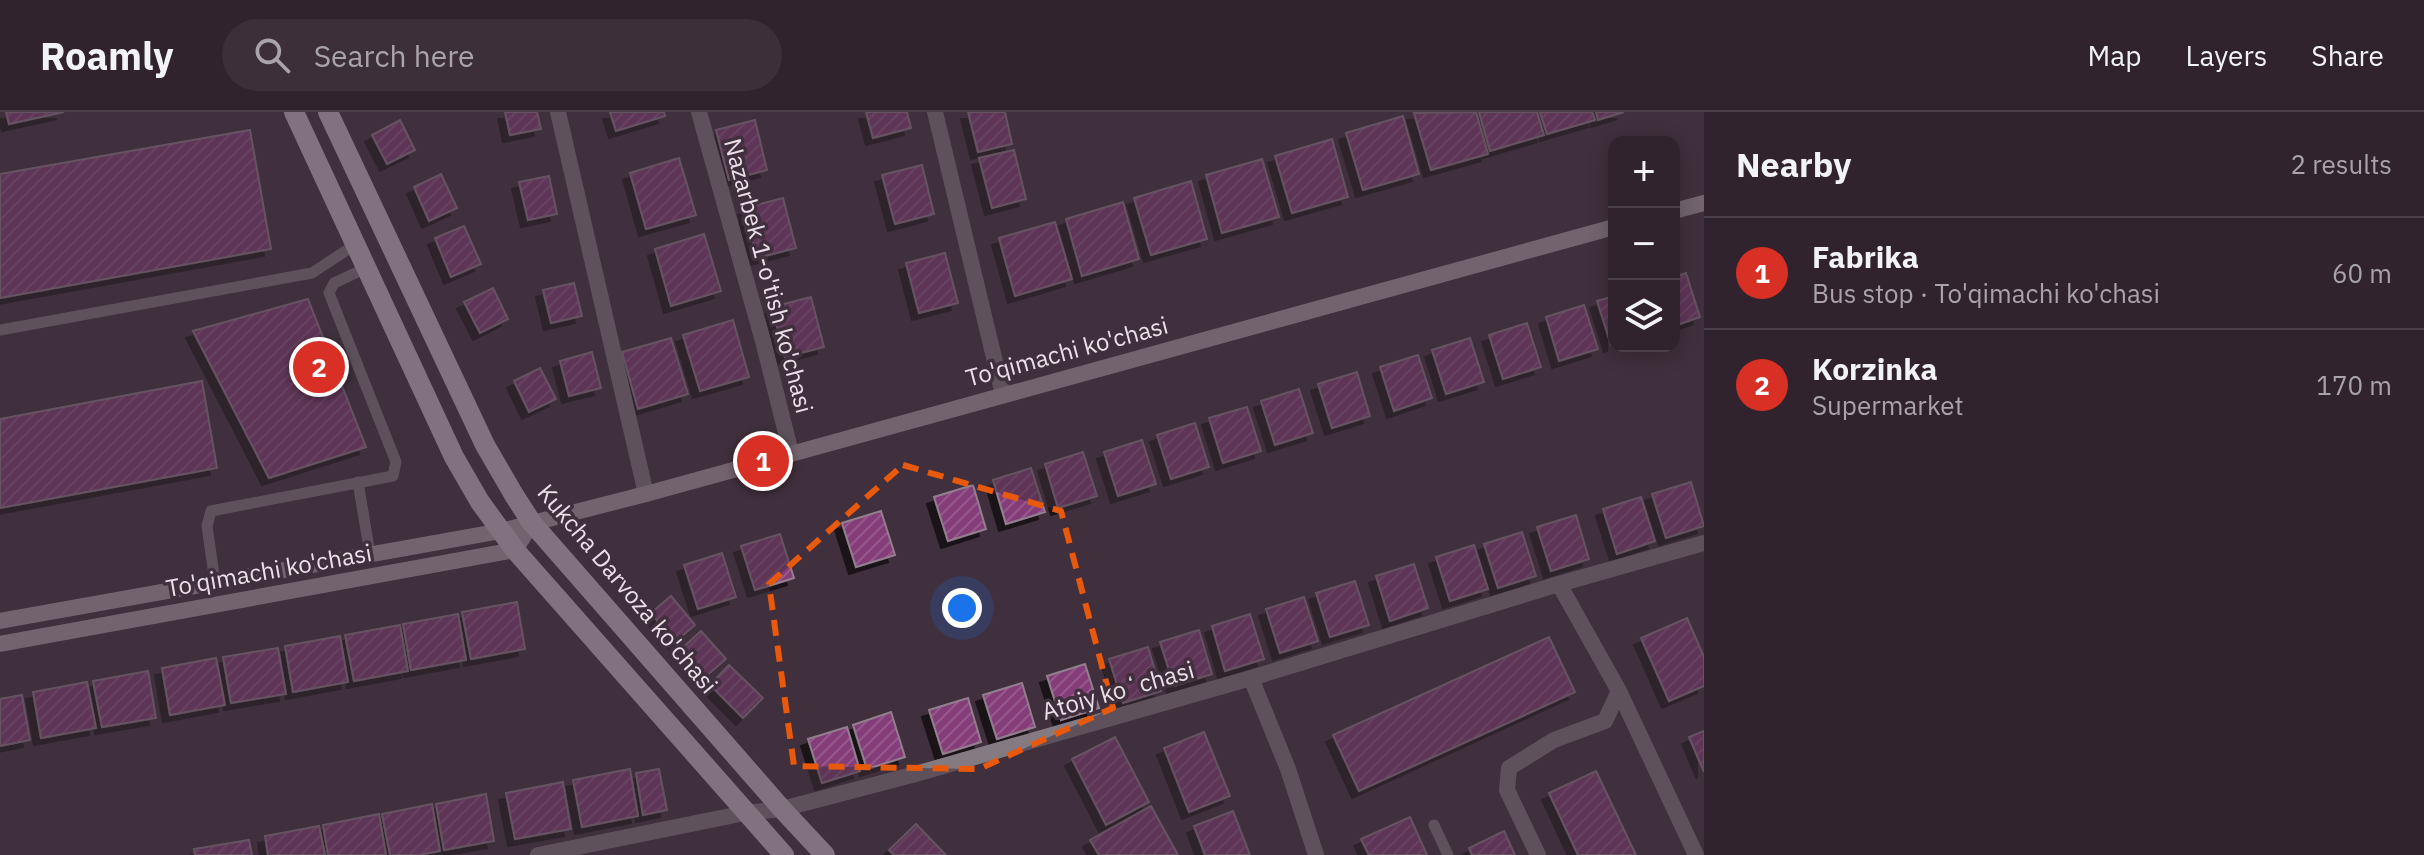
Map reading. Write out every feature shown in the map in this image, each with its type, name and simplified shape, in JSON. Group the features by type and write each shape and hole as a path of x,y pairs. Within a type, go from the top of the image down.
{"main road":[{"path":"294,112 454,457 480,502 515,550 784,855"},
{"name":"Kukcha Darvoza ko'chasi","path":"328,112 485,445 532,523 825,855"},
{"path":"1680,209 1704,203"},
{"name":"To'qimachi ko'chasi","path":"0,621 501,531 646,494 1608,229"},
{"path":"515,550 532,523"},
{"name":"To'qimachi ko'chasi","path":"0,644 515,550"},
{"path":"155,593 160,615"}],"street":[{"path":"558,112 646,494"},
{"name":"Nazarbek 1-o'tish ko'chasi","path":"699,112 791,453"},
{"path":"935,112 1003,395"},
{"name":"Atoiy koʻchasi","path":"538,855 745,813 782,809 912,775 1704,543"},
{"path":"1559,584 1619,691 1696,855"},
{"path":"1251,678 1288,769 1316,855"},
{"path":"1538,855 1507,790 1509,768 1554,740 1605,721 1619,691"}],"lane":[{"path":"0,330 312,273 356,244"},
{"path":"215,582 207,526 211,511 393,476 396,462 329,293 334,283 366,268"},
{"path":"358,482 370,554"},
{"path":"1434,825 1448,855"}],"highlighted area":[{"path":"903,465 1061,511 1113,708 979,769 794,766 769,584"}],"building":[{"path":"6,112 64,112 9,124"},
{"path":"505,112 537,112 541,129 510,135"},
{"path":"610,112 664,112 665,116 616,131"},
{"path":"866,112 907,112 911,128 873,138"},
{"path":"968,112 1005,112 1012,144 978,152"},
{"path":"1476,112 1488,154 1431,170 1414,113"},
{"path":"1479,112 1537,112 1544,135 1490,151"},
{"path":"1540,112 1592,112 1595,120 1547,134"},
{"path":"1596,112 1624,112 1598,120"},
{"path":"1403,116 1419,174 1363,190 1346,133"},
{"path":"400,120 415,150 387,164 372,135"},
{"path":"755,120 767,170 729,180 716,130"},
{"path":"250,130 271,249 0,298 0,174"},
{"path":"1332,139 1348,197 1292,213 1275,156"},
{"path":"1014,150 1026,199 992,208 979,158"},
{"path":"679,158 696,215 646,229 630,173"},
{"path":"1262,159 1279,217 1222,233 1206,175"},
{"path":"922,165 934,214 895,224 882,175"},
{"path":"441,174 457,208 429,221 414,187"},
{"path":"549,176 557,214 528,220 519,182"},
{"path":"1191,181 1207,239 1151,255 1134,198"},
{"path":"783,198 796,248 757,258 745,208"},
{"path":"1123,202 1139,259 1082,276 1066,219"},
{"path":"1055,222 1072,279 1015,296 999,238"},
{"path":"464,226 481,264 451,277 435,238"},
{"path":"704,234 721,291 671,306 655,249"},
{"path":"945,253 958,303 919,313 906,263"},
{"path":"1686,273 1700,317 1680,324 1680,280 1680,275"},
{"path":"574,283 582,316 551,323 543,290"},
{"path":"493,288 508,319 480,333 464,302"},
{"path":"811,297 824,347 785,357 772,307"},
{"path":"1608,298 1608,336 1597,301"},
{"path":"308,299 366,447 269,478 193,331"},
{"path":"1584,305 1598,349 1559,361 1546,317"},
{"path":"733,320 749,377 700,391 683,335"},
{"path":"1527,323 1541,367 1503,379 1489,335"},
{"path":"671,338 688,394 638,409 622,352"},
{"path":"1470,338 1484,382 1446,394 1432,350"},
{"path":"592,352 601,388 569,396 560,361"},
{"path":"1418,355 1432,398 1394,411 1380,367"},
{"path":"540,368 556,399 529,412 514,381"},
{"path":"1357,372 1370,416 1332,428 1318,384"},
{"path":"202,381 217,468 0,508 0,419"},
{"path":"1299,389 1313,433 1275,445 1261,401"},
{"path":"1247,407 1261,451 1223,463 1209,418"},
{"path":"1195,423 1209,467 1171,479 1157,435"},
{"path":"1142,440 1156,484 1118,496 1104,452"},
{"path":"1083,452 1097,496 1058,508 1045,464"},
{"path":"1031,468 1045,512 1006,524 993,480"},
{"path":"1691,482 1704,526 1666,538 1652,494"},
{"path":"973,485 986,529 948,541 934,497"},
{"path":"1641,497 1655,541 1617,554 1603,509"},
{"path":"881,511 895,555 856,567 842,523"},
{"path":"1576,515 1589,559 1551,571 1537,527"},
{"path":"1522,532 1536,576 1498,588 1484,544"},
{"path":"780,534 794,578 755,590 741,546"},
{"path":"1474,545 1488,589 1450,601 1436,557"},
{"path":"722,553 736,597 698,609 684,565"},
{"path":"1414,564 1428,608 1390,621 1376,576"},
{"path":"1355,581 1369,625 1330,637 1316,593"},
{"path":"671,596 695,625 675,642 651,613"},
{"path":"1304,597 1318,641 1280,653 1266,609"},
{"path":"517,602 525,649 471,659 462,612"},
{"path":"458,614 466,660 411,670 403,624"},
{"path":"1250,614 1264,659 1225,671 1212,626"},
{"path":"1687,618 1704,657 1704,686 1669,701 1641,638"},
{"path":"400,625 408,671 354,681 345,635"},
{"path":"1199,630 1212,674 1174,686 1160,642"},
{"path":"701,631 726,659 705,677 680,650"},
{"path":"340,636 348,682 293,692 285,646"},
{"path":"1549,637 1575,692 1359,791 1333,735"},
{"path":"1148,647 1161,691 1123,703 1109,659"},
{"path":"278,648 286,694 231,703 223,657"},
{"path":"216,658 225,705 170,715 162,668"},
{"path":"1085,664 1099,708 1061,720 1047,676"},
{"path":"729,665 763,698 743,718 710,685"},
{"path":"148,671 156,718 102,727 93,681"},
{"path":"87,682 96,728 41,738 33,692"},
{"path":"1022,683 1035,727 997,739 983,695"},
{"path":"22,695 30,740 0,746 0,699"},
{"path":"968,698 981,742 943,754 929,710"},
{"path":"891,712 905,757 867,769 853,725"},
{"path":"847,727 860,771 822,783 808,739"},
{"path":"1704,731 1704,772 1689,737"},
{"path":"1204,732 1230,796 1189,812 1164,748"},
{"path":"1115,737 1149,802 1106,825 1072,759"},
{"path":"630,769 638,816 582,827 573,780"},
{"path":"659,769 667,810 643,815 636,773"},
{"path":"1596,771 1636,855 1578,855 1549,793"},
{"path":"563,782 571,829 515,839 506,793"},
{"path":"486,794 494,841 444,850 436,804"},
{"path":"432,804 440,851 390,855 382,814"},
{"path":"1151,806 1178,855 1099,855 1090,840"},
{"path":"1233,811 1250,855 1205,855 1194,826"},
{"path":"379,814 386,855 328,855 323,825"},
{"path":"1410,817 1427,855 1369,855 1361,839"},
{"path":"916,824 946,855 894,855 889,850"},
{"path":"319,826 325,855 268,855 265,836"},
{"path":"1504,831 1515,855 1472,855 1469,848"},
{"path":"249,840 252,855 195,855 194,849"}],"place":[{"name":"Korzinka","path":"319,367"},
{"name":"Fabrika","path":"763,461"}]}
